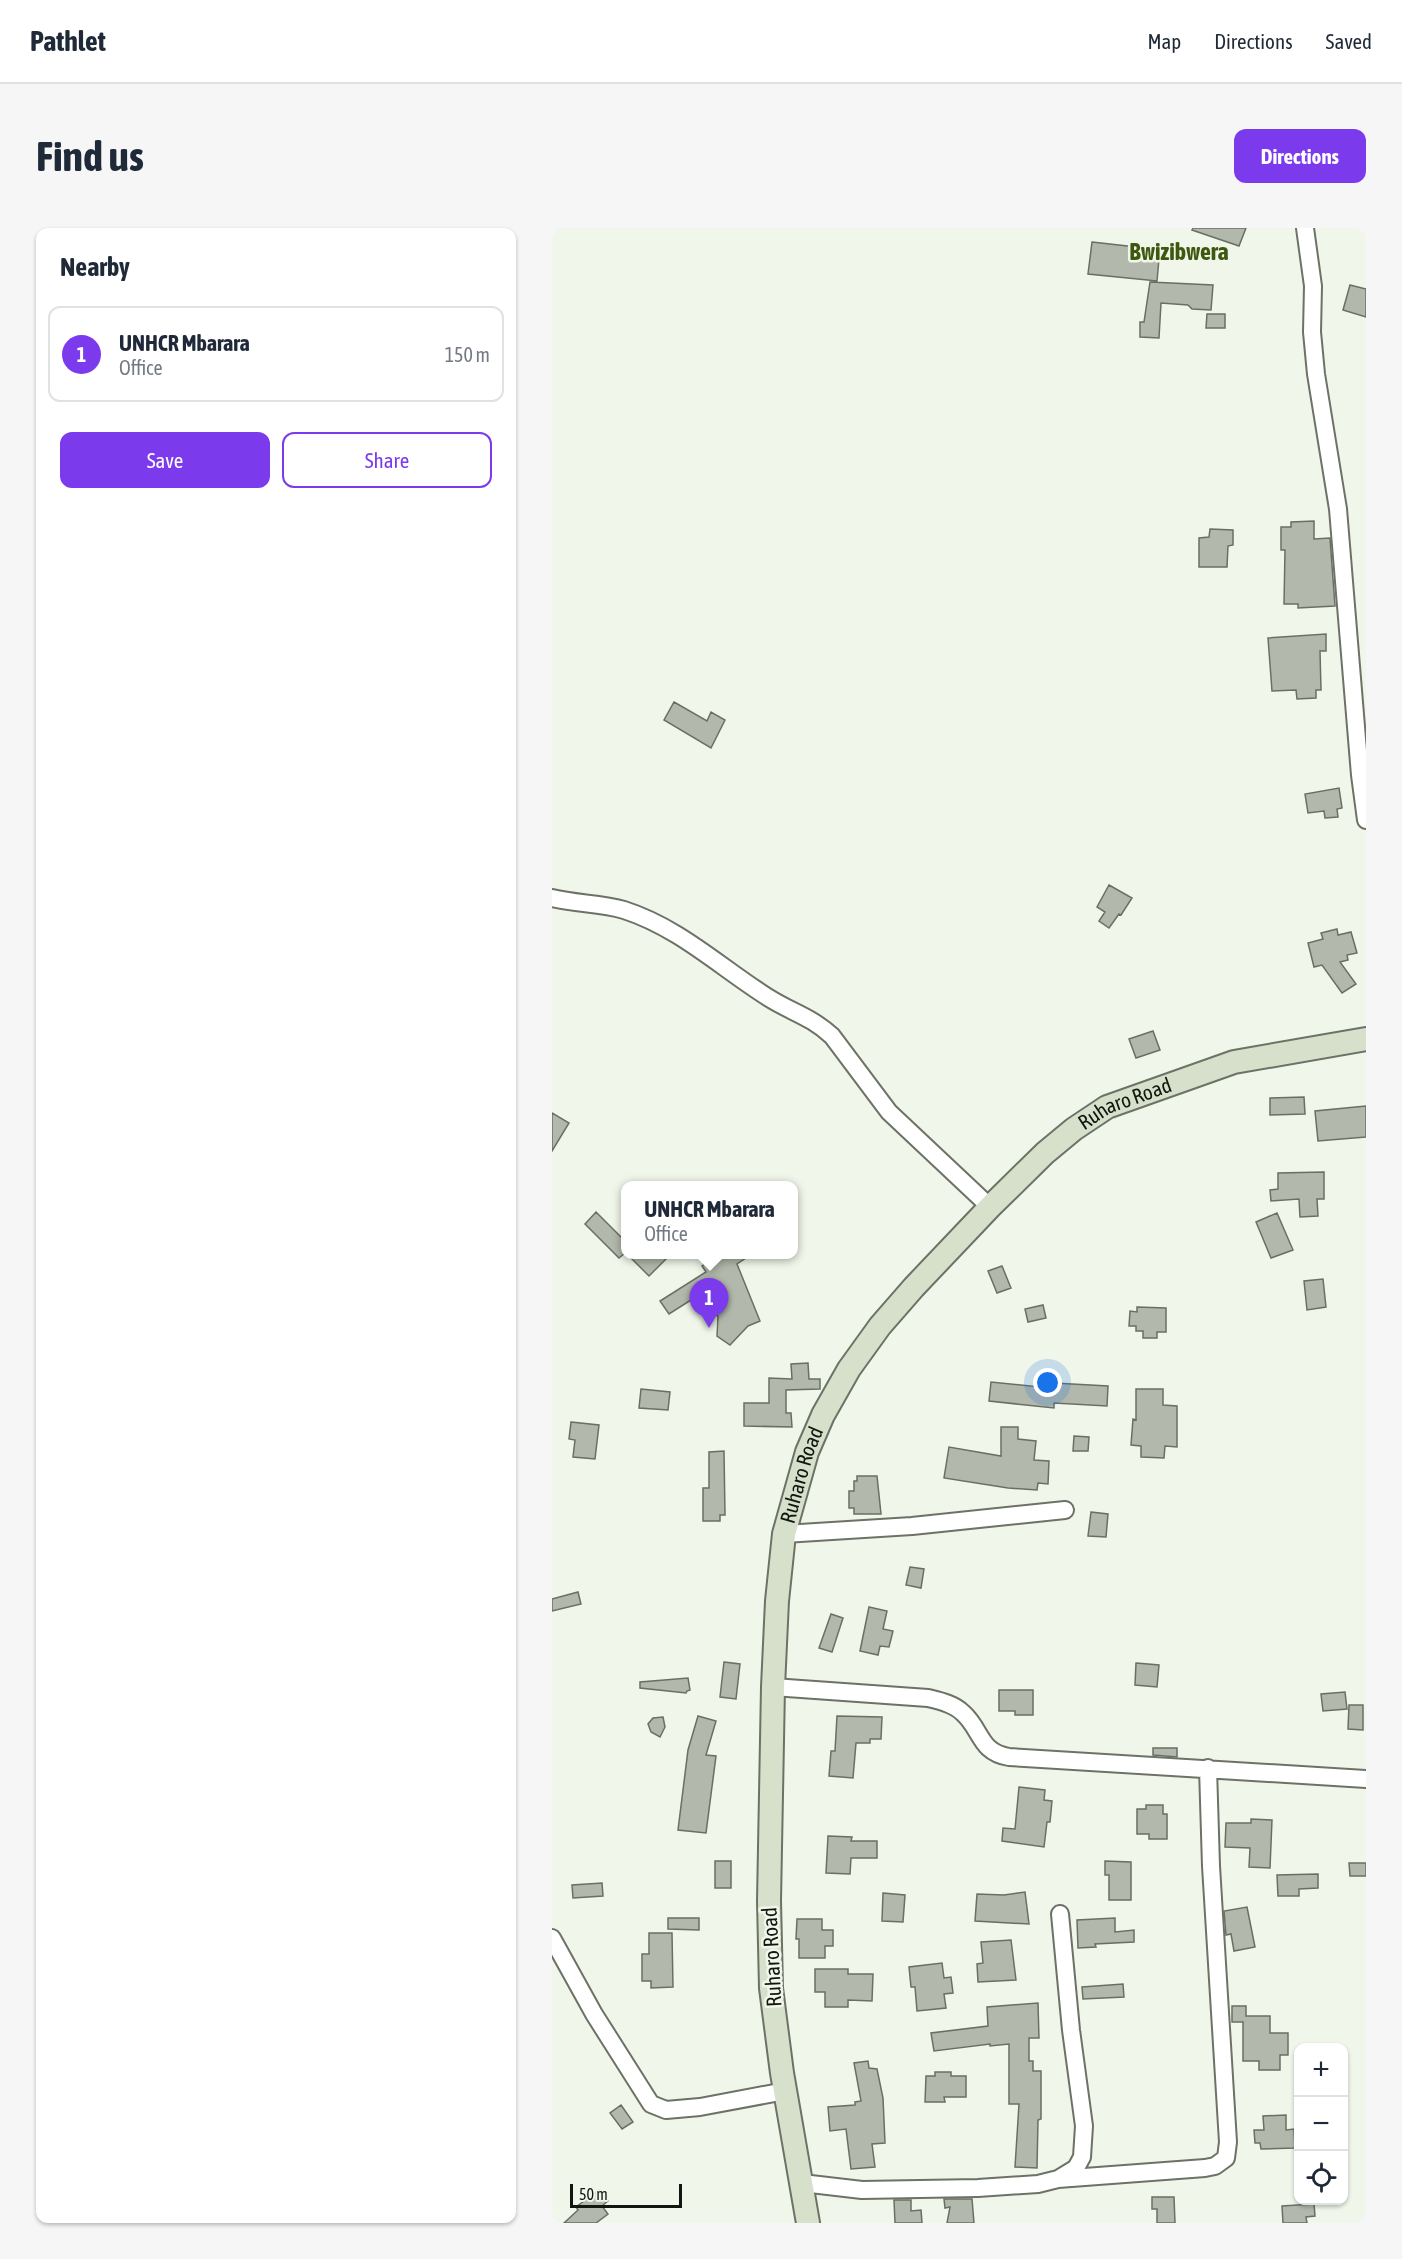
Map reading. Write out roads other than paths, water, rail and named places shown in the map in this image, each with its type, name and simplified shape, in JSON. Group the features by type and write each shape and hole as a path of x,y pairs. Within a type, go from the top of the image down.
{"street":[{"path":"1305,228 1313,286 1312,332 1316,374 1338,509 1359,764 1366,819"},
{"path":"552,898 620,909 668,929 708,954 772,1000 805,1015 821,1026 832,1036 889,1112 990,1207"},
{"name":"Ruharo Road","path":"808,2223 785,2091 771,1988 769,1901 773,1687 777,1601 784,1534 807,1452 823,1415 849,1369 880,1326 914,1287 990,1207 1045,1153 1074,1129 1107,1107 1234,1062 1366,1039"},
{"path":"784,1534 912,1526 1065,1510"},
{"path":"773,1687 928,1698 945,1702 963,1713 986,1746 997,1755 1028,1759 1366,1779"},
{"path":"802,2183 862,2190 978,2188 1038,2184 1058,2179 1205,2168 1215,2166 1226,2158 1228,2142 1211,1866 1208,1768"},
{"path":"1058,2179 1076,2168 1083,2157 1084,2126 1071,2030 1060,1914"},
{"path":"552,1938 594,2014 651,2104 666,2110 700,2107 785,2091"}],"place":[{"name":"UNHCR Mbarara","path":"709,1328"}],"district":[{"name":"Bwizibwera","path":"1179,252"}]}
